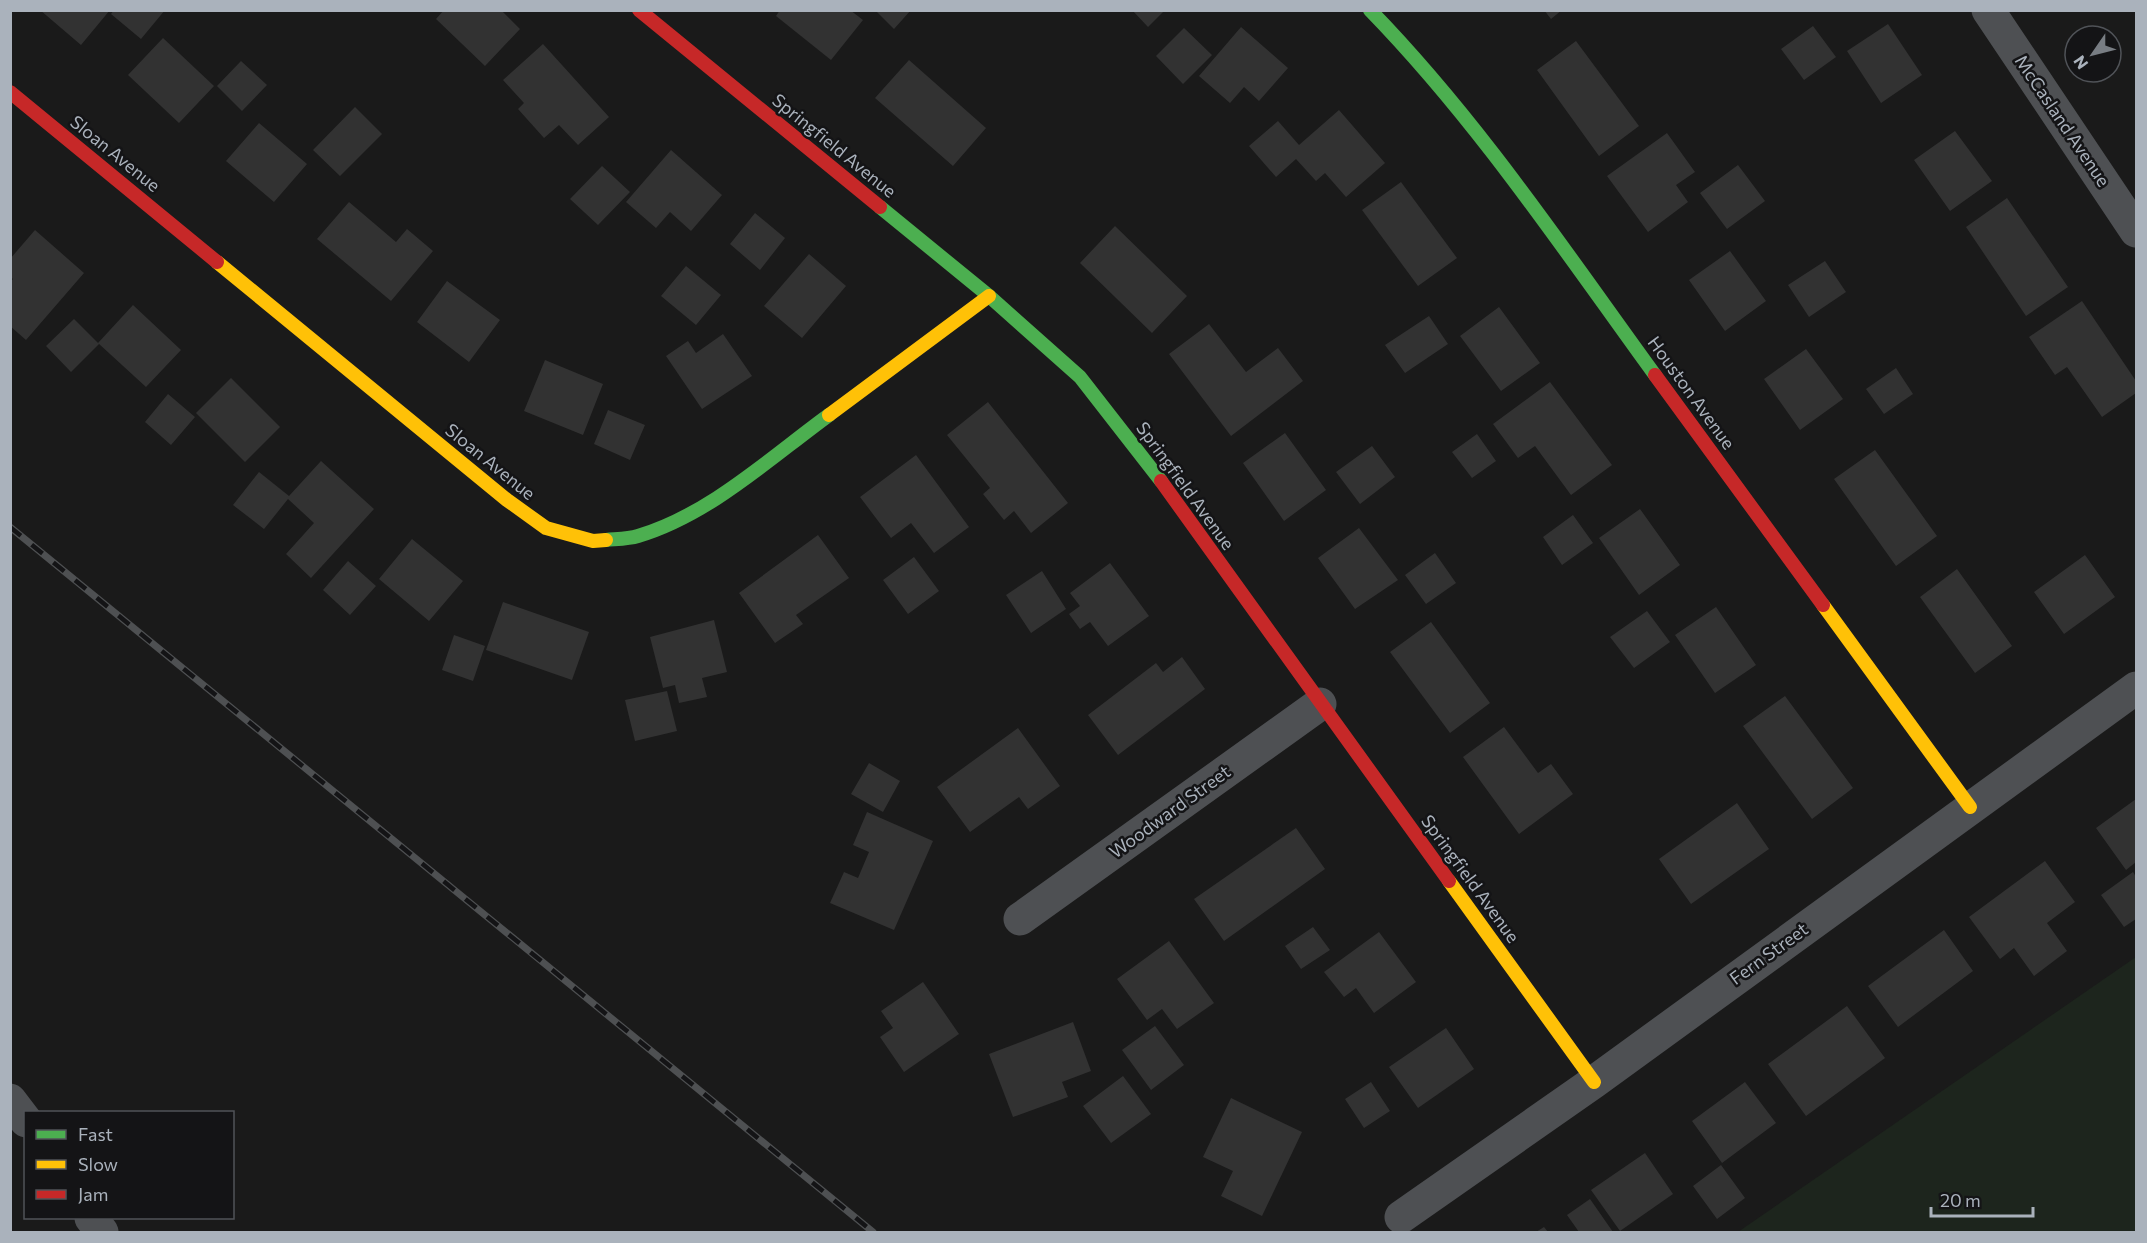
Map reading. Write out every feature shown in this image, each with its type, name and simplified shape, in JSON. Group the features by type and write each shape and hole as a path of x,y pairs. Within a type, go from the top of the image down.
{"street":[{"name":"Springfield Avenue","path":"639,10 989,296 1080,377 1140,452 1594,1082"},
{"name":"Houston Avenue","path":"1370,10 1413,54 1482,137 1970,807"},
{"name":"McCasland Avenue","path":"1988,10 2133,220"},
{"name":"Sloan Avenue","path":"10,92 507,500 546,528 593,541 636,537 682,519 717,498 989,296"},
{"name":"Fern Street","path":"1401,1217 1594,1082 2136,688"},
{"name":"Woodward Street","path":"1020,919 1320,704"},
{"path":"10,1100 24,1118"},
{"path":"93,1219 102,1233"}],"shaded area":[{"path":"2136,957 2136,1232 1738,1232"}],"building":[{"path":"40,10 110,10 81,45"},
{"path":"114,10 165,10 141,39 111,14"},
{"path":"444,10 501,10 520,29 485,66 436,19"},
{"path":"780,10 850,10 863,20 831,60 776,16"},
{"path":"875,10 911,10 894,29"},
{"path":"1132,10 1165,10 1148,27"},
{"path":"1544,10 1562,10 1551,19"},
{"path":"1888,24 1922,75 1881,103 1847,51"},
{"path":"1813,26 1836,57 1804,80 1781,49"},
{"path":"1241,27 1288,68 1259,101 1244,87 1230,103 1199,76"},
{"path":"1184,28 1212,55 1183,84 1156,56"},
{"path":"163,38 214,86 179,123 128,75"},
{"path":"1576,41 1639,126 1599,156 1537,70"},
{"path":"543,44 609,117 578,145 559,125 544,138 518,109 524,103 503,80"},
{"path":"909,60 986,128 953,166 875,98"},
{"path":"241,61 267,85 242,111 217,86"},
{"path":"355,107 382,134 340,176 313,150"},
{"path":"1339,110 1385,163 1346,197 1325,173 1316,181 1296,159 1276,177 1249,146 1278,121 1299,145"},
{"path":"259,123 307,164 274,202 226,161"},
{"path":"1955,131 1992,181 1950,211 1914,160"},
{"path":"1667,133 1695,172 1676,185 1688,202 1648,232 1607,176"},
{"path":"671,150 722,195 691,231 670,212 656,228 626,202"},
{"path":"1738,165 1765,201 1727,229 1700,193"},
{"path":"602,166 630,192 598,225 570,199"},
{"path":"1401,182 1457,258 1418,286 1362,210"},
{"path":"2007,198 2068,287 2026,316 1966,227"},
{"path":"349,202 396,242 407,229 433,251 391,301 317,239"},
{"path":"755,213 785,238 760,270 730,244"},
{"path":"1115,226 1187,296 1152,333 1080,263"},
{"path":"35,230 84,273 26,340 10,326 10,282 13,279 10,277 10,259"},
{"path":"1730,251 1766,301 1725,331 1689,280"},
{"path":"809,254 846,286 802,338 764,306"},
{"path":"1825,261 1846,292 1809,317 1788,285"},
{"path":"686,266 721,295 696,325 661,296"},
{"path":"447,281 500,320 469,362 417,322"},
{"path":"2082,301 2136,381 2136,393 2102,417 2067,367 2055,375 2029,337"},
{"path":"133,305 181,350 146,387 98,343"},
{"path":"1499,307 1540,363 1501,391 1460,336"},
{"path":"1429,316 1448,344 1405,373 1385,345"},
{"path":"74,319 99,344 71,372 46,346"},
{"path":"1209,324 1246,372 1278,348 1303,381 1231,436 1169,354"},
{"path":"723,334 752,376 702,409 666,356 688,341 696,353"},
{"path":"1806,349 1843,399 1800,430 1764,379"},
{"path":"545,360 603,384 583,435 524,411"},
{"path":"1896,368 1913,394 1884,414 1866,389"},
{"path":"231,378 280,427 245,462 196,413"},
{"path":"1550,382 1612,465 1571,495 1535,446 1518,458 1493,424"},
{"path":"168,394 195,417 171,445 145,422"},
{"path":"988,402 1068,503 1031,533 1014,511 1004,520 983,494 990,488 947,435"},
{"path":"608,410 645,425 630,460 594,444"},
{"path":"1285,433 1326,490 1284,521 1243,463"},
{"path":"1477,434 1496,461 1472,478 1452,452"},
{"path":"1372,446 1395,477 1360,504 1336,472"},
{"path":"1875,450 1937,536 1896,566 1834,479"},
{"path":"916,455 969,527 934,553 911,523 891,538 860,497"},
{"path":"321,461 374,509 311,578 286,554 314,523 288,499 264,529 233,505 259,472 289,496"},
{"path":"1640,509 1680,565 1639,595 1599,538"},
{"path":"1573,515 1593,543 1562,565 1543,537"},
{"path":"1359,528 1398,580 1355,609 1318,558"},
{"path":"818,535 849,578 796,615 803,624 775,643 739,593"},
{"path":"412,539 463,581 429,621 379,579"},
{"path":"1435,553 1456,583 1426,604 1405,575"},
{"path":"2085,555 2115,597 2064,634 2034,592"},
{"path":"914,557 939,591 908,614 883,580"},
{"path":"348,561 376,586 350,615 323,590"},
{"path":"1110,563 1149,616 1108,646 1090,622 1080,629 1069,614 1080,606 1070,593"},
{"path":"1957,569 2012,646 1975,673 1920,597"},
{"path":"1042,571 1066,609 1031,633 1006,595"},
{"path":"503,602 589,632 572,680 486,650"},
{"path":"1716,607 1756,665 1715,693 1675,635"},
{"path":"1647,611 1670,642 1634,668 1610,637"},
{"path":"714,620 727,672 702,678 707,697 679,703 675,685 663,688 650,637"},
{"path":"1431,622 1490,703 1450,733 1390,652"},
{"path":"454,635 485,646 473,681 442,670"},
{"path":"1182,657 1205,689 1118,755 1088,715 1156,663 1163,672"},
{"path":"667,691 677,731 635,741 625,700"},
{"path":"1785,696 1853,788 1812,819 1743,726"},
{"path":"1504,727 1538,773 1551,764 1573,794 1519,834 1463,757"},
{"path":"1018,728 1060,786 1028,809 1019,797 970,832 937,787"},
{"path":"869,763 900,781 883,812 851,794"},
{"path":"2136,799 2136,862 2126,870 2096,828"},
{"path":"1737,803 1769,849 1691,904 1659,859"},
{"path":"867,812 933,841 894,930 830,903 844,872 858,878 869,852 853,845"},
{"path":"1296,828 1325,869 1224,941 1194,899"},
{"path":"2045,861 2075,902 2047,923 2067,951 2034,976 2014,948 2000,959 1969,917"},
{"path":"2133,872 2136,877 2136,919 2124,927 2101,895"},
{"path":"1313,927 1330,950 1301,969 1285,946"},
{"path":"1944,930 1973,971 1898,1027 1868,986"},
{"path":"1379,932 1416,982 1374,1013 1356,988 1344,997 1324,972"},
{"path":"1169,941 1214,1003 1177,1029 1162,1009 1147,1020 1117,979"},
{"path":"923,982 959,1034 904,1072 880,1037 893,1028 881,1011"},
{"path":"1847,1006 1885,1058 1806,1116 1768,1064"},
{"path":"1073,1022 1091,1071 1062,1082 1068,1097 1013,1117 989,1054"},
{"path":"1155,1026 1184,1065 1151,1090 1122,1050"},
{"path":"1446,1028 1474,1069 1418,1108 1389,1067"},
{"path":"1123,1076 1151,1114 1111,1143 1083,1106"},
{"path":"1371,1082 1390,1111 1364,1128 1345,1099"},
{"path":"1745,1082 1776,1123 1722,1163 1692,1121"},
{"path":"1231,1098 1302,1132 1262,1216 1221,1196 1233,1171 1203,1157"},
{"path":"1645,1153 1673,1194 1620,1231 1591,1190"},
{"path":"1721,1165 1745,1198 1717,1219 1693,1186"},
{"path":"1590,1199 1613,1232 1579,1232 1567,1215"},
{"path":"1544,1227 1548,1232 1536,1232"}],"railway":[{"path":"10,527 873,1232"}],"traffic: fast":[{"path":"1370,10 1410,52 1484,141 1655,375"},
{"path":"880,207 989,296 1080,377 1161,481"},
{"path":"606,540 638,536 664,527 690,514 738,484 829,415"}],"traffic: slow":[{"path":"217,262 507,500 546,528 593,541 606,540"},
{"path":"829,415 989,296"},
{"path":"1823,605 1970,807"},
{"path":"1449,881 1594,1082"}],"traffic: jam":[{"path":"639,10 880,207"},
{"path":"10,92 217,262"},
{"path":"1655,375 1823,605"},
{"path":"1161,481 1449,881"}]}
